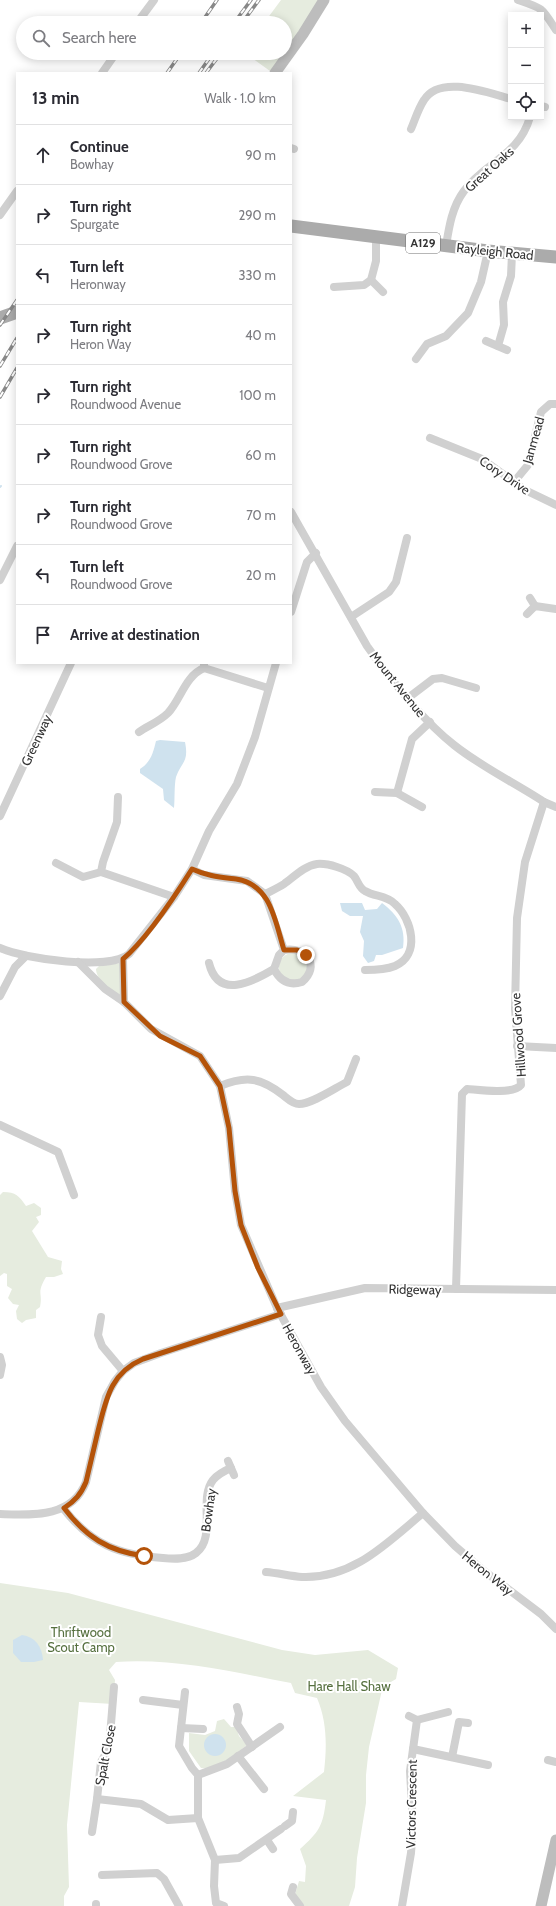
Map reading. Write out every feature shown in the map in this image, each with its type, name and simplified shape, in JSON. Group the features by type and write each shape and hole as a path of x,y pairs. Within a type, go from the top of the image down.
{"main road":[{"name":"Rayleigh Road","path":"292,226 488,252 556,257"},
{"path":"0,318 16,312"}],"street":[{"path":"142,16 154,0"},
{"path":"292,49 324,0"},
{"path":"518,0 540,8 546,13 556,30"},
{"path":"103,72 111,60"},
{"path":"276,72 284,60"},
{"path":"411,129 424,100 435,90 444,87 464,87 508,98"},
{"name":"Great Oaks","path":"446,246 453,212 464,190 519,142 529,120"},
{"path":"0,214 16,192"},
{"path":"334,287 364,285 371,280 376,261 376,236"},
{"path":"416,359 428,344 446,336 468,313 481,282 488,252"},
{"path":"498,346 504,325 503,302 511,276 512,254"},
{"path":"371,280 384,292"},
{"path":"486,342 507,350"},
{"name":"Janmead","path":"514,482 528,465 540,412 550,404 556,404"},
{"name":"Cory Drive","path":"430,438 482,459 525,490 556,505"},
{"name":"Mount Avenue","path":"292,514 381,666 408,698 455,746 544,802 556,807"},
{"path":"351,617 389,592 396,582 407,538"},
{"path":"0,580 16,548"},
{"path":"292,609 307,562 316,553"},
{"path":"530,598 535,606 556,609"},
{"path":"527,614 535,606"},
{"name":"Greenway","path":"0,816 71,664"},
{"path":"0,948 26,956 93,963 123,959 137,946 174,897 192,869 209,831 237,784 255,737 276,664"},
{"path":"139,732 166,715 190,677 204,665 268,688"},
{"path":"408,698 433,679 442,678 476,688"},
{"path":"397,793 412,739 430,722"},
{"path":"375,792 397,793 422,807"},
{"path":"101,872 117,822 118,797"},
{"name":"Hillwood Grove","path":"456,1289 462,1094 467,1089 509,1090 519,1088 521,1085 522,1078 517,1046 515,946 518,904 525,862 544,802"},
{"path":"56,863 83,877 101,872 174,897"},
{"path":"265,894 313,865 323,864 344,870 355,877 364,891 382,896 396,905 407,920 412,940 410,949 401,962 388,968 364,970"},
{"path":"192,869 204,875 247,881 265,894 284,950"},
{"path":"209,962 213,975 217,979 230,985 254,981 274,969 279,955 284,950 297,950 306,955 311,962 310,972 302,982 292,983 282,980 274,969"},
{"path":"9,952 15,967"},
{"path":"0,996 15,967 26,956"},
{"path":"123,959 124,1002"},
{"name":"Heronway","path":"78,962 105,989 124,1002 160,1036 200,1056 220,1086 229,1128 235,1191 241,1225 279,1311 321,1387 341,1416 368,1450 423,1513"},
{"path":"517,1046 556,1048"},
{"path":"220,1086 241,1080 253,1079 272,1087 294,1103 304,1103 347,1082 356,1059"},
{"path":"0,1125 58,1152 74,1195"},
{"name":"Ridgeway","path":"123,1371 134,1363 279,1311 364,1288 556,1290"},
{"path":"0,1514 34,1514 64,1508 82,1493 86,1482 106,1397 115,1381 123,1371 102,1346 98,1335 101,1317"},
{"path":"0,1357 2,1365 0,1375"},
{"name":"Bowhay","path":"64,1508 82,1530 113,1550 144,1556 170,1558 186,1557 196,1553 203,1542 209,1491 212,1481 220,1474 231,1468"},
{"path":"266,1572 303,1577 328,1574 355,1567 384,1546 423,1513"},
{"name":"Heron Way","path":"423,1513 455,1546 484,1571 541,1614 556,1629"},
{"name":"Spalt Close","path":"92,1832 101,1762 109,1748 114,1687"},
{"path":"185,1692 179,1746 198,1775 198,1818 215,1860 214,1886 216,1905"},
{"path":"143,1700 183,1705"},
{"path":"237,1707 239,1714 237,1724 252,1746"},
{"name":"Victors Crescent","path":"402,1906 411,1853 413,1825 410,1771 413,1749 413,1718 448,1712"},
{"path":"452,1757 459,1722 468,1723"},
{"path":"198,1775 227,1764 280,1727"},
{"path":"181,1728 203,1729"},
{"name":"Victors Crescent","path":"413,1749 488,1765"},
{"path":"238,1756 264,1789"},
{"name":"Spalt Close","path":"97,1799 141,1804 168,1820 198,1818"},
{"path":"215,1860 239,1858 267,1840 292,1821 294,1812"},
{"path":"267,1840 273,1849"},
{"path":"541,1906 556,1840"},
{"path":"102,1875 157,1873 164,1879 179,1906"},
{"path":"293,1887 291,1894 300,1906"}],"green space":[{"path":"281,0 324,0 303,34 292,46 292,16 269,16"},
{"path":"255,60 280,60 270,71"},
{"path":"293,953 303,957 307,967 303,977 293,981 283,977 279,967 283,957"},
{"path":"121,963 122,994 119,995 101,981 98,977 96,969 100,965"},
{"path":"3,1192 17,1195 26,1206 34,1203 41,1208 41,1215 36,1217 39,1222 32,1231 48,1257 62,1261 61,1269 63,1274 54,1277 46,1277 41,1287 41,1302 40,1307 36,1310 36,1318 26,1320 22,1323 17,1319 16,1311 19,1305 13,1304 8,1298 12,1289 7,1286 7,1274 4,1273 0,1276 0,1195"},
{"name":"Thriftwood Scout Camp","path":"0,1583 68,1593 282,1650 315,1655 368,1650 398,1668 396,1679 384,1686 382,1690 369,1747 366,1775 366,1803 357,1858 355,1887 349,1906 300,1906 294,1898 299,1881 305,1882 306,1866 300,1849 312,1838 319,1828 326,1800 293,1796 324,1772 326,1752 325,1734 323,1716 317,1698 295,1693 291,1683 226,1670 182,1664 138,1661 116,1662 109,1670 115,1680 113,1704 79,1702 67,1825 69,1887 64,1896 64,1906 0,1906"},
{"path":"224,1719 231,1727 236,1727 239,1736 247,1745 231,1757 213,1767 201,1768 189,1751 189,1733 205,1735 215,1731 217,1721"}],"water":[{"path":"156,741 185,742 185,758 175,781 174,808 164,800 163,789 140,773 140,769 151,757"},
{"path":"340,903 362,903 365,910 377,909 382,903 400,922 404,941 403,948 382,955 376,955 374,961 368,963 363,956 364,941 360,932 363,916 350,916 342,911"},
{"path":"22,1635 31,1638 37,1643 41,1650 43,1660 21,1662 13,1653 13,1640"},
{"path":"215,1734 223,1737 226,1745 223,1753 215,1756 207,1753 204,1745 207,1737"}],"railway":[{"path":"206,16 217,0"},
{"path":"239,16 251,0"},
{"path":"247,16 259,0"},
{"path":"168,72 176,60"},
{"path":"200,72 208,60"},
{"path":"207,72 216,60"},
{"path":"0,325 16,301"},
{"path":"0,366 16,340"},
{"path":"0,397 16,370"}],"route":[{"path":"144,1556 113,1550 97,1541 82,1530 64,1508 82,1493 86,1482 106,1397 115,1381 123,1371 134,1363 143,1359 281,1314 258,1268 241,1225 235,1191 229,1128 220,1086 200,1056 190,1049 160,1036 124,1002 122,987 123,959 137,946 174,897 192,869 204,875 247,881 254,885 265,894 284,950 297,950 306,955"}],"park label":[{"name":"Hare Hall Shaw","path":"349,1686"}]}
